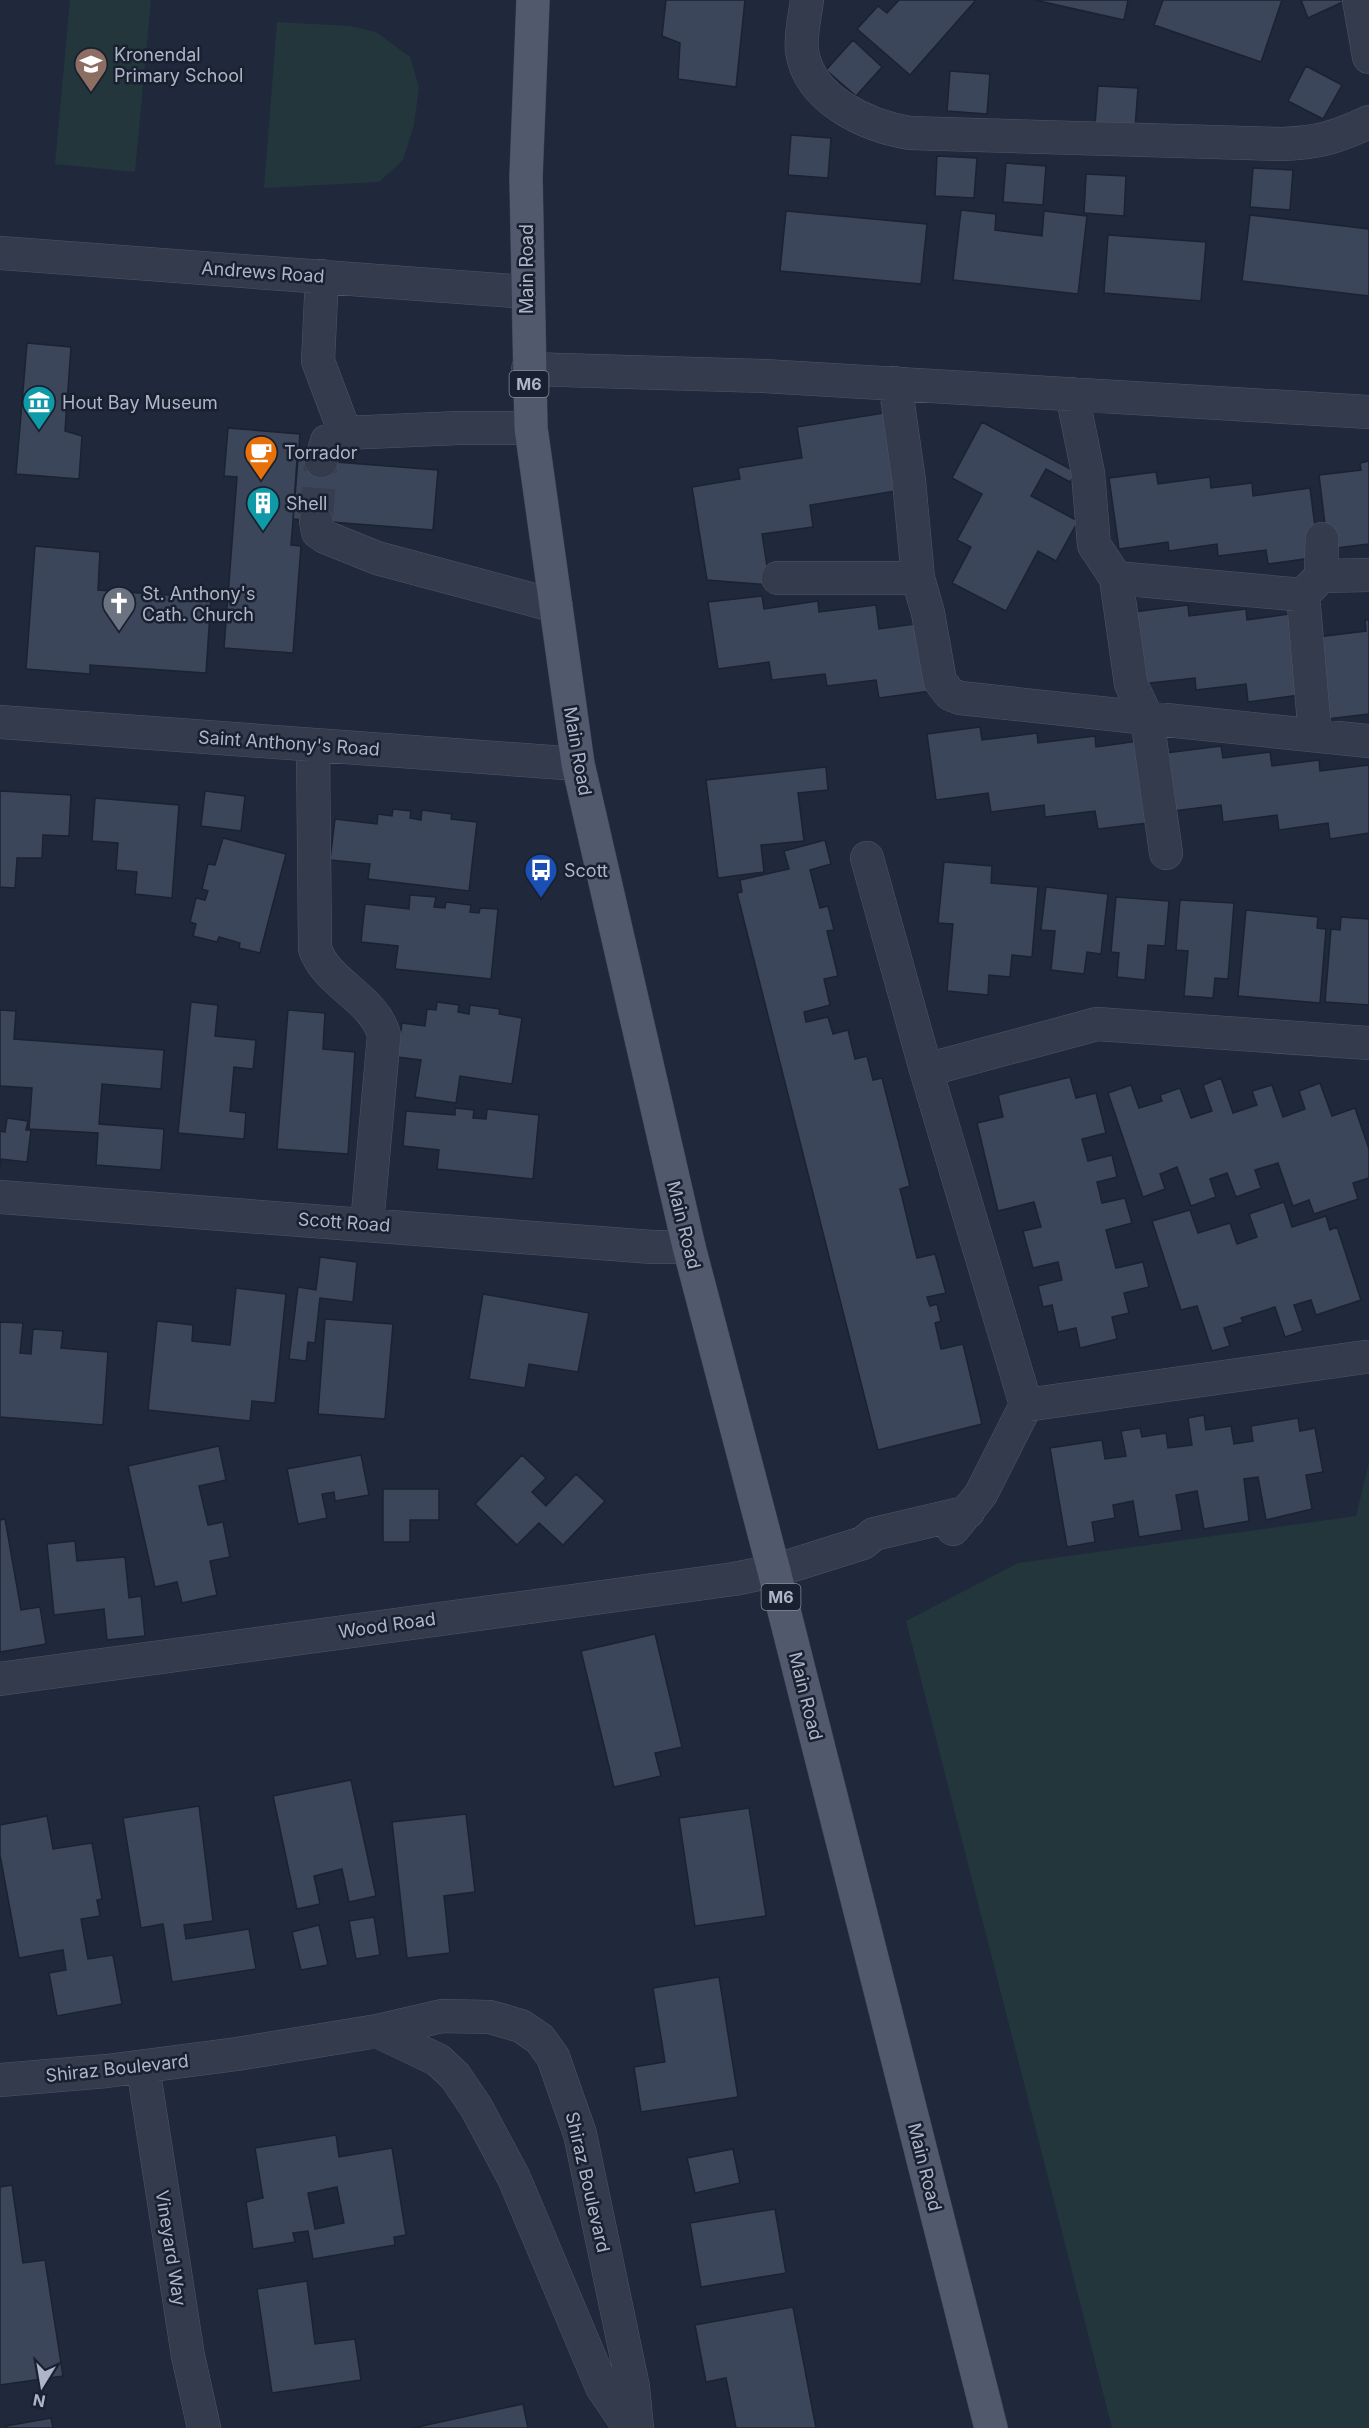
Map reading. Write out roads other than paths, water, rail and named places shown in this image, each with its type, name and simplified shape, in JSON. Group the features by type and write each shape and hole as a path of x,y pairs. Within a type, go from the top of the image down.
{"main road":[{"name":"Main Road","path":"533,0 526,130 526,292 531,428 578,764 689,1246 774,1571 991,2428"}],"street":[{"path":"807,0 802,50 821,92 869,123 887,130 910,133 1282,144 1311,143 1335,138 1369,122"},
{"path":"1359,0 1369,57"},
{"name":"Andrews Road","path":"0,253 526,292"},
{"path":"322,276 318,361 345,434"},
{"path":"528,369 764,376 1369,412"},
{"path":"895,383 909,481 918,578 928,613 940,681 954,697 1368,741"},
{"path":"1072,394 1088,473 1094,545 1116,578 1131,684 1147,718 1166,853"},
{"path":"321,460 327,441 345,434 459,428 531,428"},
{"path":"316,521 318,532 325,537 377,558 556,606"},
{"path":"1315,735 1312,585 1322,538"},
{"path":"1116,578 1312,585 1369,575"},
{"path":"778,578 918,578"},
{"name":"Saint Anthony's Road","path":"0,722 578,764"},
{"path":"313,745 315,949 324,966 379,1019 384,1035 367,1224"},
{"path":"867,858 926,1070 1026,1405 1365,1357"},
{"path":"926,1070 1097,1024 1369,1043"},
{"name":"Scott Road","path":"0,1197 652,1247 689,1246"},
{"name":"Wood Road","path":"0,1679 774,1571 863,1543 874,1534 968,1512 981,1494 1026,1405"},
{"name":"Shiraz Boulevard","path":"0,2080 143,2067 377,2031 442,2016 490,2018 521,2026 540,2039 553,2057 580,2134 633,2387 637,2428"},
{"path":"377,2031 438,2060 455,2076 476,2107 514,2178 602,2387 630,2428"},
{"name":"Vineyard Way","path":"143,2067 188,2356 204,2428"}],"tunnel":[{"path":"316,521 321,461"}],"place":[{"name":"Kronendal Primary School","path":"91,93"},
{"name":"Hout Bay Museum","path":"39,431"},
{"name":"Torrador","path":"261,481"},
{"name":"Shell","path":"263,532"},
{"name":"St. Anthony's Cath. Church","path":"119,632"},
{"name":"Scott","path":"541,899"}]}
